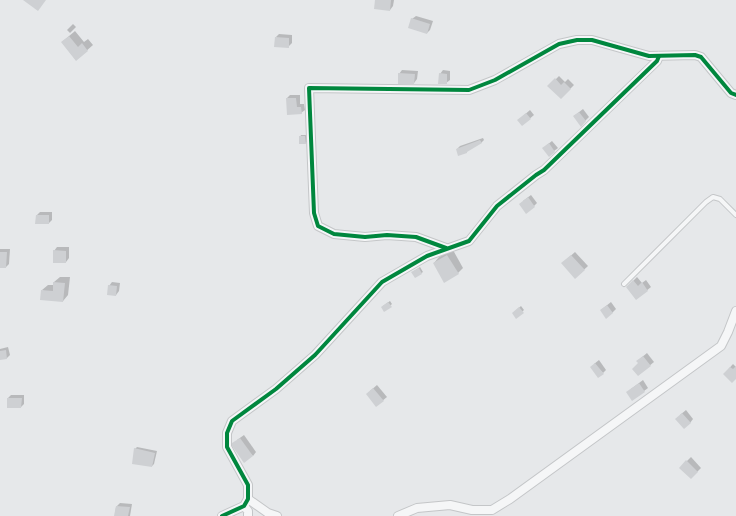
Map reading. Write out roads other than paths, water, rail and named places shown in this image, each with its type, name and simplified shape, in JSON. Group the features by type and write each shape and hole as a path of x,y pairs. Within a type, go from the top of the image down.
{"street":[{"path":"446,248 416,238 387,235 365,237 334,234 318,226 314,213 309,88 469,90 495,80 559,44 577,40 592,40 648,56 695,55 701,57 731,93 736,95"},
{"path":"248,516 246,502 248,485 227,447 227,433 232,421 276,389 315,356 382,282 427,256 469,241 497,206 544,170 656,61 659,56"},
{"path":"398,516 418,508 450,505 472,510 492,510 510,499 721,346 736,311"},
{"path":"222,516 246,502"},
{"path":"246,502 277,516"}],"lane":[{"path":"624,284 706,202 713,197 720,199 736,215"}]}
